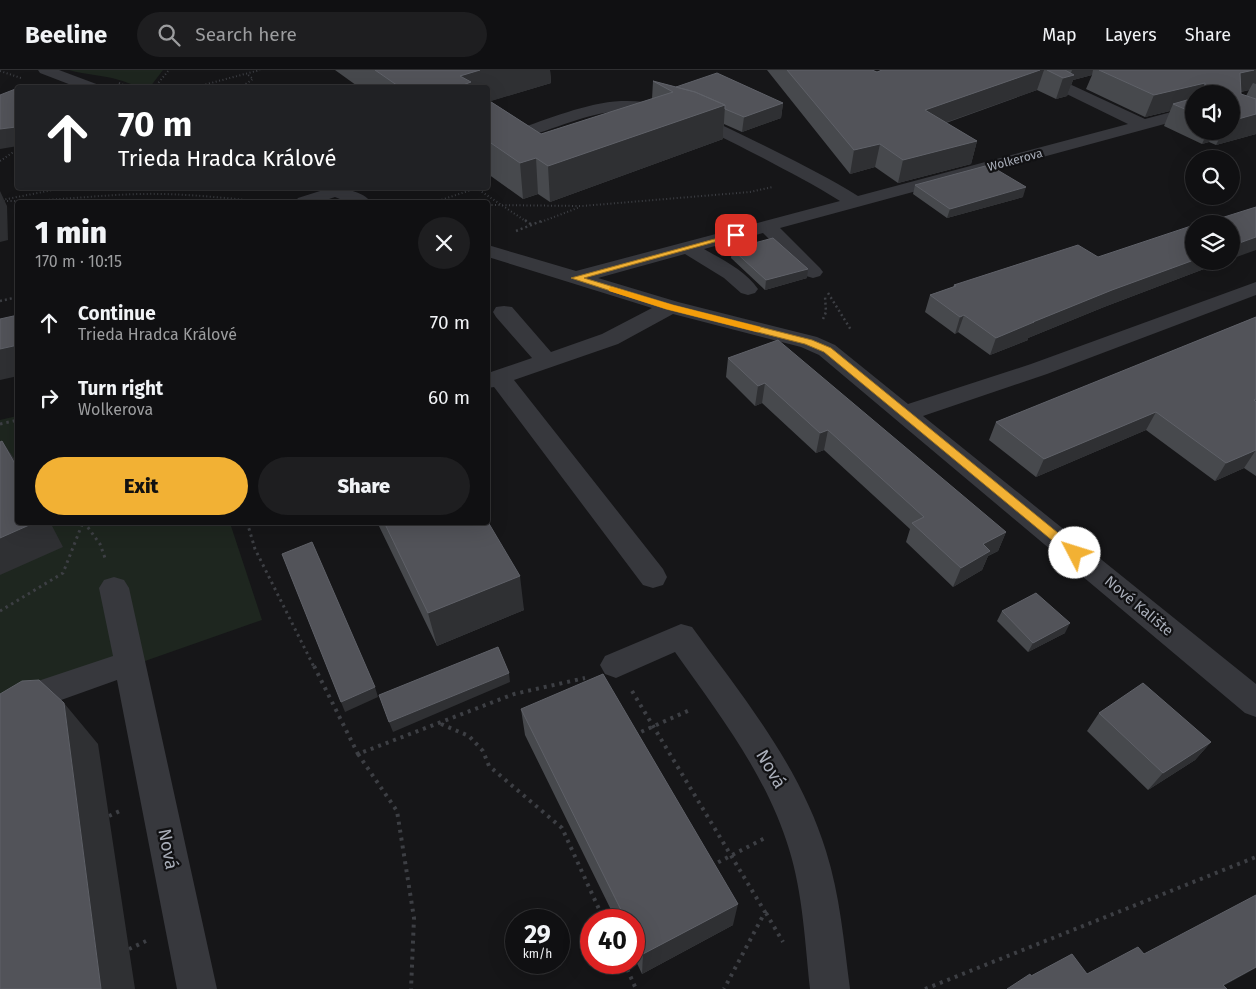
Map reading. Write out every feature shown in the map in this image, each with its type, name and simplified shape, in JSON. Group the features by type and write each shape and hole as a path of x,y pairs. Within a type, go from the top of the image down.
{"street":[{"path":"45,70 86,85"},
{"path":"1015,70 1043,77 1144,125"},
{"path":"1068,88 1088,83"},
{"path":"521,133 593,110 620,106 651,107 677,112 701,121 824,182 856,203"},
{"name":"Wolkerova","path":"575,278 1185,114"},
{"path":"506,124 536,142"},
{"path":"308,200 330,190"},
{"path":"334,190 357,200"},
{"path":"768,227 813,272"},
{"path":"688,248 731,274 748,289"},
{"name":"Nové Kalište","path":"490,252 670,307 809,342 827,350 906,413 1256,703"},
{"path":"906,413 1039,369 1256,288"},
{"path":"653,577 493,379 610,339 670,307"},
{"path":"504,312 547,361"},
{"name":"Nová","path":"114,588 197,989"},
{"name":"Nová","path":"619,670 681,636 756,743 787,796 808,850 820,910 830,989"},
{"path":"22,700 130,663"}],"path":[{"path":"156,85 169,70"},
{"path":"204,85 260,70"},
{"path":"244,85 253,79 246,74"},
{"path":"0,161 15,151"},
{"path":"490,206 582,206 750,192 773,187"},
{"path":"0,200 52,190"},
{"path":"441,200 471,190"},
{"path":"480,190 532,225"},
{"path":"64,200 141,194 246,200"},
{"path":"0,200 15,201"},
{"path":"509,233 582,206"},
{"path":"822,320 826,312 825,288 853,334"},
{"path":"0,299 15,299"},
{"path":"0,424 15,421"},
{"path":"0,611 62,573 83,525"},
{"path":"86,525 100,544 114,588"},
{"path":"248,525 255,549 358,754 396,811 414,918 412,989"},
{"path":"358,754 441,724 514,694 583,678 605,675 619,670 765,912 724,989"},
{"path":"626,739 723,696"},
{"path":"441,724 469,736 483,751 490,766 562,828 599,909"},
{"path":"109,816 129,808"},
{"path":"709,867 797,822"},
{"path":"926,989 1256,857"},
{"path":"129,949 152,938"},
{"path":"629,974 636,989"}],"shaded area":[{"path":"69,70 163,70 152,85 135,85 113,78"},
{"path":"15,416 15,525 231,525 262,620 0,712 0,420"}],"building":[{"path":"375,70 480,70 460,76 471,82 463,85 397,85"},
{"path":"787,70 872,70 877,72 882,70 1040,70 925,110 977,141 903,160 880,144 854,150"},
{"path":"1047,70 1065,70 1074,75 1063,78"},
{"path":"1099,70 1254,70 1240,73 1241,94 1256,99 1256,114 1240,118 1240,85 1205,85 1205,83 1185,85 1185,88 1154,95"},
{"path":"717,73 783,103 744,117 725,109 725,105 695,92 676,87"},
{"path":"653,81 695,92 725,105 548,166 536,158 520,163 490,142 490,101 541,134 673,92"},
{"path":"15,89 15,127 0,129 0,95"},
{"path":"1185,101 1185,109 1173,104"},
{"path":"989,165 1026,187 950,209 915,185"},
{"path":"1256,207 1256,237 1240,243 1240,215 1231,215"},
{"path":"1185,228 1185,263 1112,290 996,338 964,315 960,317 930,295 956,286 954,285 1078,245 1098,257"},
{"path":"773,238 808,269 766,280 732,249"},
{"path":"15,316 15,346 0,349 0,319"},
{"path":"1256,317 1256,399 1254,400 1256,402 1256,450 1226,463 1156,412 1044,459 996,422"},
{"path":"778,340 1006,532 983,544 990,551 961,568 912,523 924,517 828,430 820,433 765,383 758,386 728,358"},
{"path":"2,441 15,464 15,525 29,525 0,538 0,442"},
{"path":"385,525 490,525 520,576 428,613"},
{"path":"312,542 375,687 341,702 282,554"},
{"path":"1036,593 1070,623 1033,643 1002,611"},
{"path":"498,647 509,673 389,722 379,695"},
{"path":"603,674 738,904 645,953 645,909 621,909 521,709"},
{"path":"39,680 64,703 101,989 0,989 0,694 22,681"},
{"path":"1143,683 1211,742 1163,773 1099,713"},
{"path":"1256,895 1256,967 1223,985 1227,989 1007,989 1030,974 1031,976 1072,954 1087,974 1138,947 1144,954"}],"slow traffic":[{"path":"612,289 670,307 757,329"}],"route":[{"path":"736,235 575,278 670,307 809,342 827,350 1075,553"}]}
